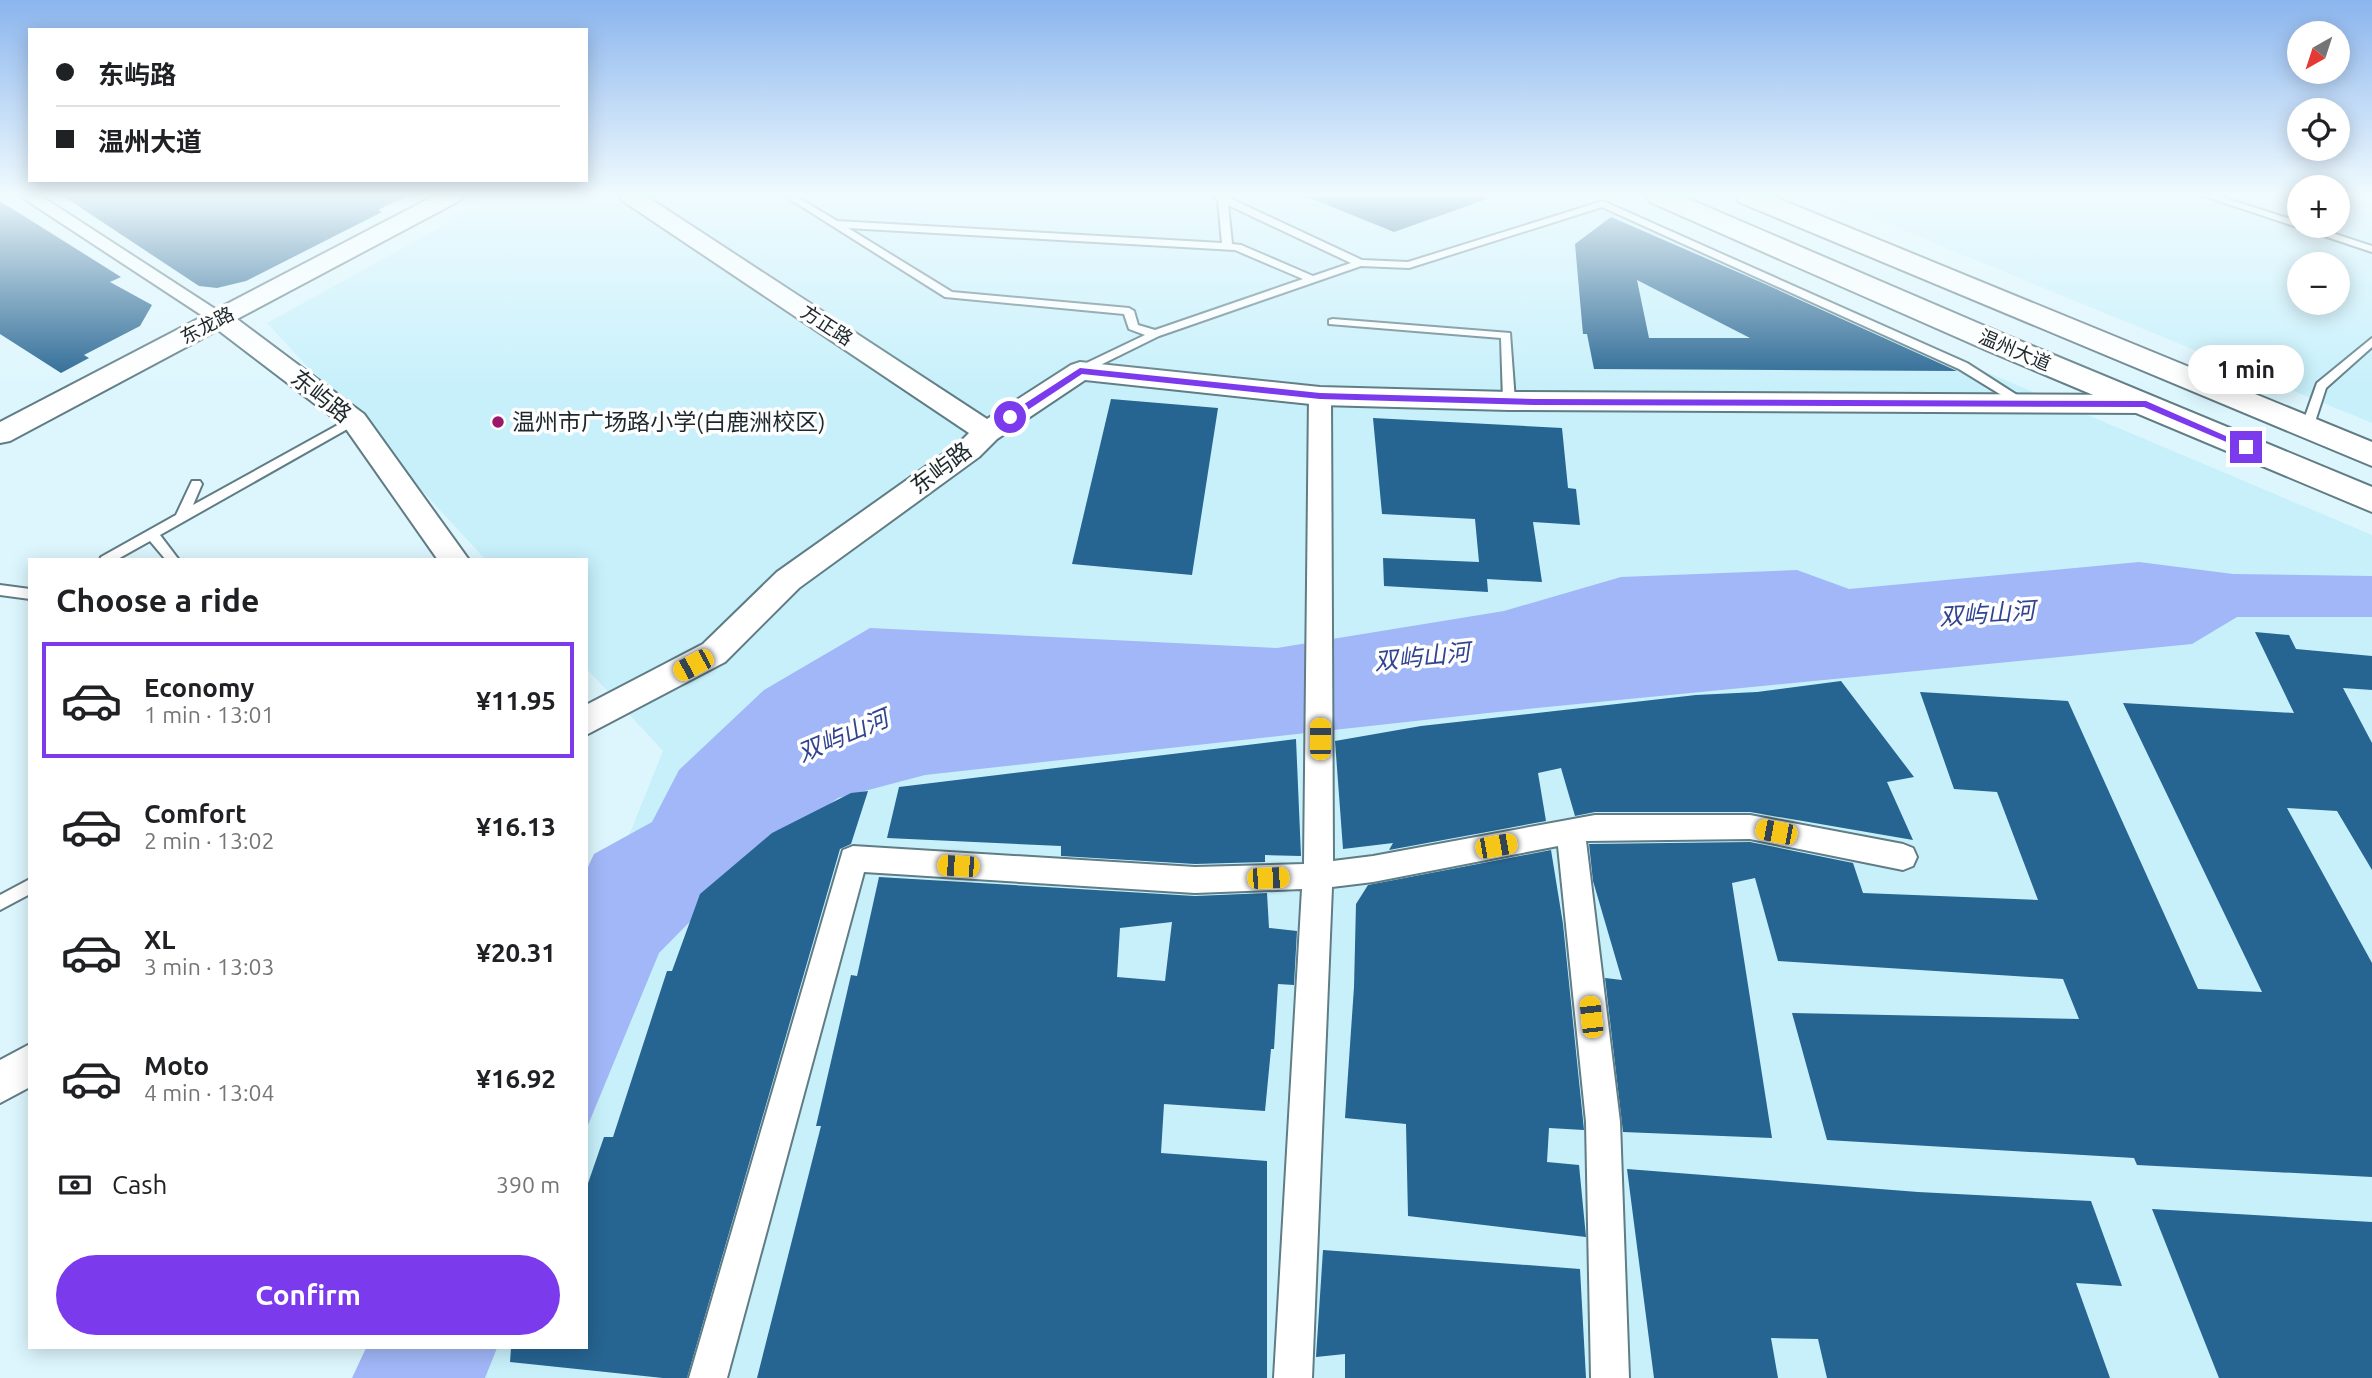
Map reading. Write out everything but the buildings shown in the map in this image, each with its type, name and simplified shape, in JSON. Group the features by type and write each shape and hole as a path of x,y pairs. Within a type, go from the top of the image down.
{"main road":[{"name":"温州大道","path":"1810,260 2372,500"},
{"name":"温州大道","path":"1904,260 2372,455"}],"street":[{"path":"129,260 219,318"},
{"name":"东龙路","path":"0,434 329,260"},
{"name":"方正路","path":"728,260 987,432"},
{"name":"东屿路","path":"219,318 354,420 453,558"},
{"path":"1080,371 1320,396 1508,401 2146,404"},
{"name":"东屿路","path":"588,720 714,653 788,580 969,450 987,432 1080,371"},
{"path":"1293,1378 1317,876 1320,739 1320,396"},
{"path":"708,1378 853,859 1195,880 1317,876 1373,869 1595,827 1750,827 1903,857"},
{"path":"1571,832 1602,1122 1610,1378"}],"lane":[{"path":"893,260 949,295 1129,311 1133,327 1155,334"},
{"path":"1268,260 1312,279"},
{"path":"1356,260 1409,265 1424,260"},
{"path":"1727,260 1963,366 2025,405"},
{"path":"1080,371 1155,334 1360,262"},
{"path":"1333,322 1506,335 1508,401"},
{"path":"2307,428 2321,386 2372,341"},
{"path":"110,558 354,420"},
{"path":"182,516 196,484"},
{"path":"152,534 171,558"},
{"path":"0,590 28,594"},
{"path":"0,903 28,887"}],"shaded area":[{"path":"381,260 1721,260 2372,535 2372,1378 411,1378 424,1349 588,1349 588,937 663,751 588,670 588,558 484,558 267,323"},
{"path":"1976,260 2287,260 2287,315 2350,315 2350,260 2372,260 2372,423"}],"water":[{"name":"双屿山河","path":"2139,562 2233,574 2372,576 2372,617 2237,617 2192,644 1497,712 925,775 838,798 743,868 659,953 588,1125 588,867 594,854 652,822 679,770 764,690 870,628 1277,648 1504,611 1621,577 1797,570 1849,589"},
{"path":"366,1349 497,1349 485,1378 352,1378"}],"place":[{"name":"温州市广场路小学(白鹿洲校区)","path":"498,422"}],"route":[{"path":"1010,417 1080,371 1320,396 1535,402 2146,404 2246,447"}]}
